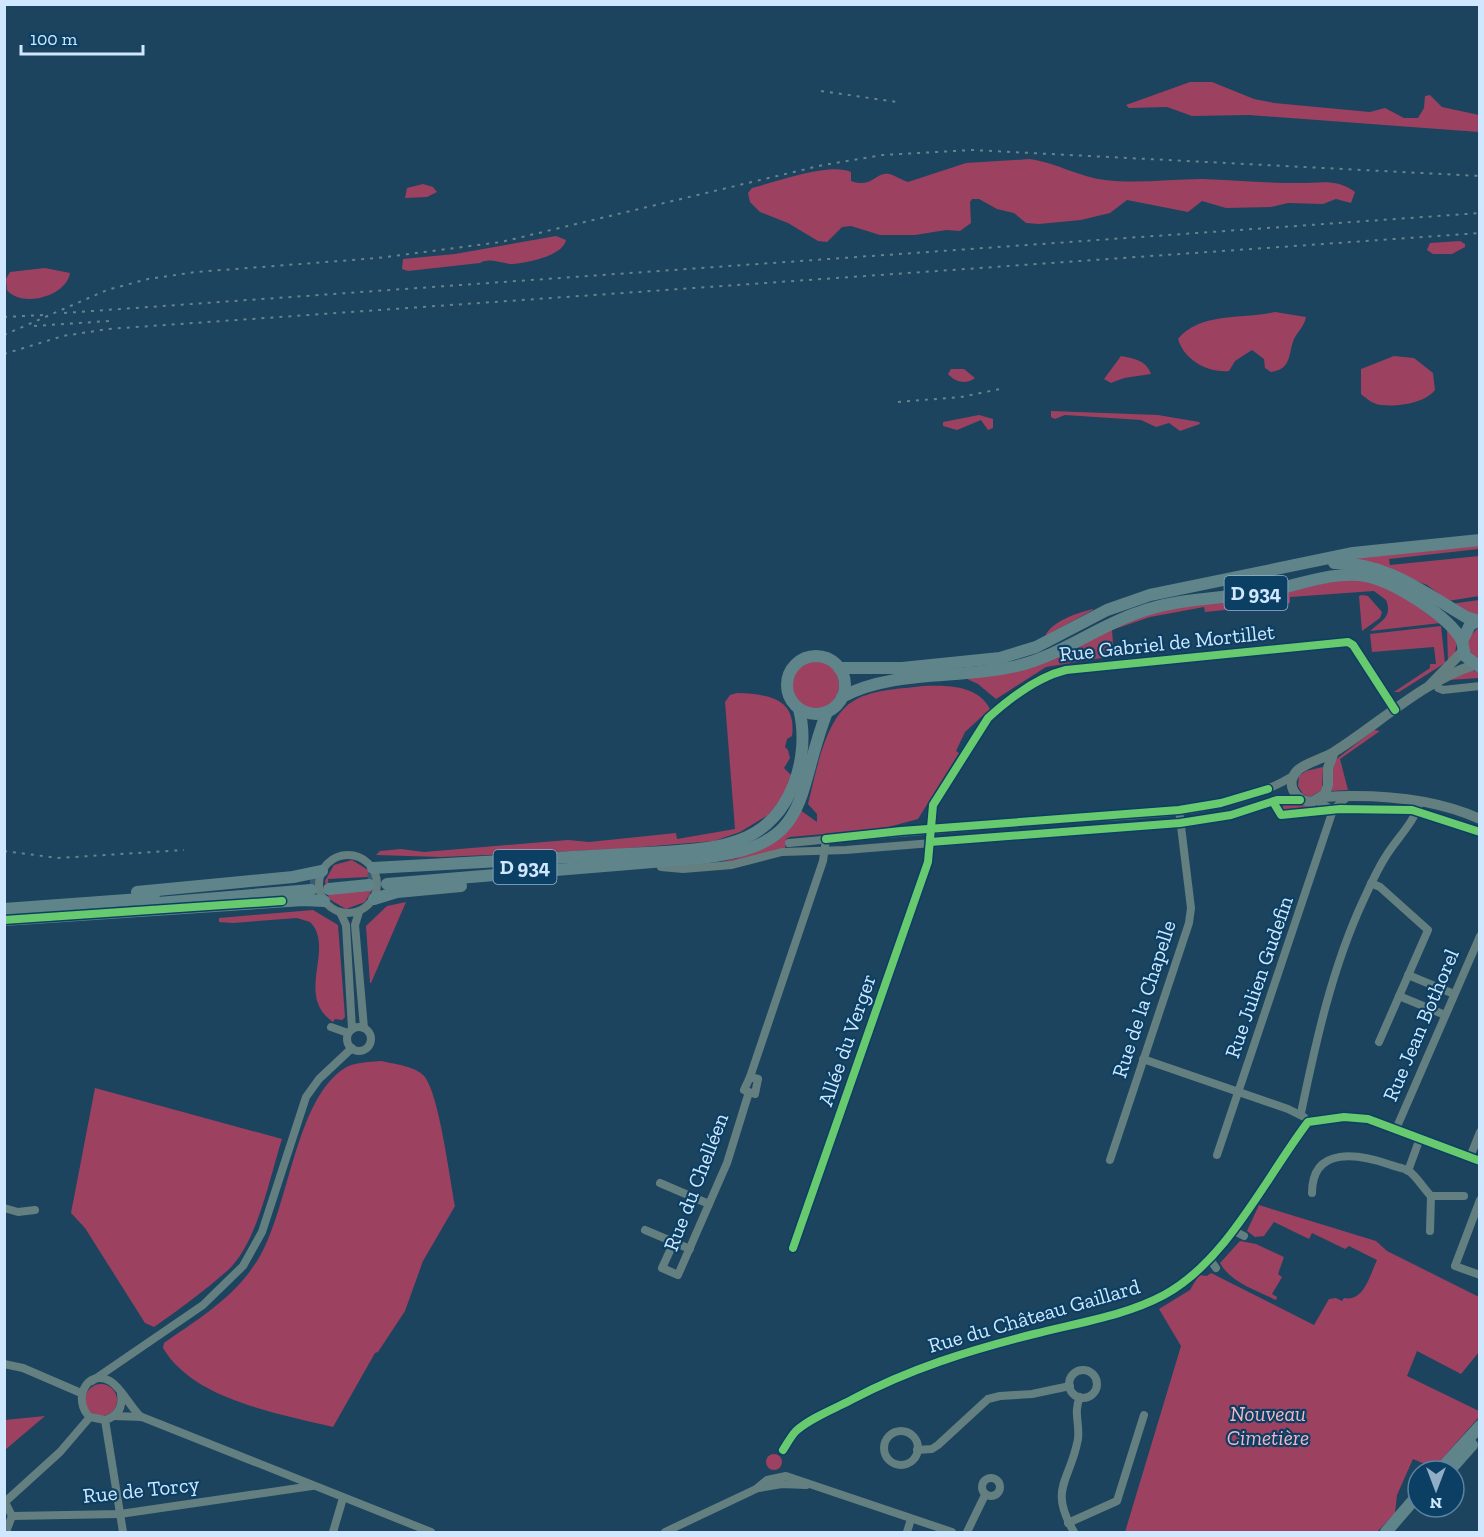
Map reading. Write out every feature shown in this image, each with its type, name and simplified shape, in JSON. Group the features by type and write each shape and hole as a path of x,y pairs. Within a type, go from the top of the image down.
{"main road":[{"name":"D 934","path":"839,668 902,668 1000,658 1036,647 1120,604 1169,590 1353,553 1479,540"},
{"name":"D 934","path":"1169,590 1249,580 1326,563 1360,564 1390,572 1466,617 1479,621"},
{"name":"D 934","path":"842,697 869,685 1013,667 1039,659 1136,613 1160,606 1265,592 1348,575 1366,576 1391,584 1447,623 1462,646"},
{"path":"1477,666 1462,646 1464,632 1479,621"},
{"path":"820,656 833,661 845,682 842,697 827,712 816,714 799,709 790,699 786,685 788,675 796,663 805,658 820,656"},
{"name":"D 934","path":"799,709 804,732 799,771 786,801 766,825 749,837 725,845 386,881 701,858 744,851 770,839 797,807 807,784 827,712"},
{"path":"374,899 397,892 726,859 744,851"},
{"path":"328,886 370,878 664,852"},
{"path":"39,906 175,887 302,876 322,871"},
{"path":"4,907 310,887 4,919"},
{"path":"4,919 303,900 324,901"},
{"path":"1450,1459 1479,1426"},
{"path":"1459,1459 1477,1438"},
{"path":"1386,1533 1406,1509"},
{"path":"1396,1533 1406,1519"}],"street":[{"name":"Rue Gabriel de Mortillet","path":"930,842 933,805 988,718 1030,686 1052,673 1348,642 1353,645 1395,710"},
{"path":"1437,687 1462,646"},
{"path":"661,867 711,868 741,863 774,853 930,829 1179,810 1245,797 1293,776 1299,769 1334,752 1395,710 1477,666"},
{"path":"1437,687 1479,686"},
{"path":"1320,799 1327,791 1328,768 1334,752"},
{"path":"1293,776 1292,789 1300,800"},
{"path":"1320,799 1333,810 1349,795"},
{"path":"789,843 823,847 1023,835 1038,830 1113,824 1122,828 1180,823 1231,814 1277,800 1320,799 1349,795 1420,801 1449,807 1479,819"},
{"path":"1301,1113 1325,1008 1349,937 1371,883 1386,856 1413,818 1420,801"},
{"name":"Rue de la Chapelle","path":"1110,1160 1190,915 1179,810"},
{"name":"Rue Julien Gudefin","path":"1217,1155 1333,810"},
{"path":"930,842 940,833 987,830 998,825"},
{"name":"Allée du Verger","path":"793,1248 927,862 930,842"},
{"name":"Rue du Chelléen","path":"674,1242 662,1268 678,1275 727,1163 749,1092 744,1088 750,1077 823,847"},
{"path":"350,855 363,859 370,878 378,883 374,899 359,912 355,925 364,1028 370,1035 369,1045 363,1050 352,1048 348,1043 350,1031 346,925 340,912 324,901 319,886 322,871 336,858 350,855"},
{"path":"1371,883 1380,887 1428,930 1379,1042"},
{"path":"340,912 359,912"},
{"name":"Rue Jean Bothorel","path":"1396,1129 1479,936"},
{"path":"1408,975 1454,994"},
{"path":"1399,996 1445,1015"},
{"path":"332,1027 350,1031 364,1028"},
{"path":"142,1417 90,1417 81,1407 81,1394 92,1381 203,1305 243,1266 262,1232 306,1097 318,1079 352,1048"},
{"path":"1143,1059 1301,1113 1308,1122 1355,1117 1396,1129 1479,1161"},
{"name":"Rue du Château Gaillard","path":"783,1450 795,1432 878,1386 932,1363 1149,1302 1179,1285 1209,1258 1232,1230 1308,1122"},
{"path":"1470,1157 1479,1132"},
{"path":"1408,1171 1420,1138"},
{"path":"1312,1193 1312,1178 1325,1161 1347,1155 1376,1159 1408,1171 1431,1196 1430,1231"},
{"path":"660,1183 709,1204"},
{"path":"1431,1196 1464,1196"},
{"path":"1479,1200 1455,1266 1479,1275"},
{"path":"4,1208 18,1212 35,1210"},
{"path":"645,1230 690,1249"},
{"path":"1232,1230 1244,1236"},
{"path":"1209,1258 1215,1268"},
{"path":"4,1359 81,1394"},
{"path":"4,1364 17,1366"},
{"path":"1079,1371 1092,1373 1097,1381 1096,1390 1089,1396 1080,1397 1073,1393 1070,1386 1072,1377 1079,1371"},
{"path":"106,1373 131,1408 142,1417 431,1533"},
{"path":"92,1381 105,1379 119,1390 120,1408 110,1418"},
{"path":"918,1450 932,1449 938,1445 988,1399 1032,1394 1070,1386"},
{"path":"1074,1533 1061,1509 1060,1493 1077,1440 1076,1416 1080,1397"},
{"path":"1068,1523 1117,1501 1144,1415"},
{"path":"6,1533 12,1516 5,1501 60,1452 90,1417"},
{"path":"110,1418 123,1533"},
{"path":"901,1432 911,1435 918,1450 914,1458 902,1465 888,1459 884,1449 891,1435 901,1432"},
{"path":"278,1488 280,1472"},
{"name":"Rue de Torcy","path":"12,1516 120,1514 304,1482"},
{"path":"665,1533 756,1489 782,1484 807,1485 952,1533"},
{"name":"Rue de Torcy","path":"278,1488 315,1486"},
{"path":"967,1533 985,1495"},
{"path":"333,1533 343,1498"},
{"path":"907,1533 911,1519"}],"green space":[{"path":"1190,82 1212,82 1254,99 1274,103 1370,112 1385,108 1404,118 1418,118 1424,108 1425,96 1430,95 1442,107 1479,115 1479,132 1249,115 1192,116 1167,107 1129,108 1126,105"},
{"path":"1030,159 1105,180 1202,179 1282,183 1326,182 1340,184 1355,192 1351,203 1336,199 1323,204 1288,203 1271,207 1226,208 1202,201 1188,212 1127,200 1110,213 1081,220 1039,224 1026,223 1014,213 997,209 979,199 972,199 970,202 971,223 960,231 880,235 851,226 842,227 827,242 818,241 788,223 760,212 750,202 748,193 752,188 830,169 851,172 851,181 858,183 869,182 884,174 908,182 966,163"},
{"path":"423,184 433,187 437,192 427,197 405,198 407,188"},
{"path":"556,236 566,240 563,246 544,258 526,262 512,264 484,261 408,271 402,269 403,259 455,254"},
{"path":"1460,241 1465,244 1465,247 1452,254 1433,254 1427,250 1430,243"},
{"path":"45,268 70,273 67,281 52,294 32,299 22,298 7,290 6,279 10,272"},
{"path":"1275,312 1306,317 1294,339 1286,364 1283,368 1271,372 1265,368 1264,359 1252,350 1235,361 1229,371 1213,370 1191,359 1178,339 1187,330 1210,320"},
{"path":"1121,356 1143,363 1151,374 1124,378 1111,383 1104,379"},
{"path":"1394,356 1414,358 1433,373 1435,390 1418,401 1396,405 1376,404 1361,394 1361,369"},
{"path":"951,369 964,369 975,378 964,382 957,381 948,374"},
{"path":"1051,411 1158,415 1200,424 1180,431 1169,423 1156,427 1141,420 1065,415 1055,419 1051,417"},
{"path":"979,415 993,419 993,428 988,430 981,420 957,430 943,426 943,422"},
{"path":"1479,542 1479,549 1389,559 1390,565 1479,556 1479,596 1448,601 1427,585 1349,556"},
{"path":"1357,578 1391,587 1441,623 1370,631 1385,618 1388,611 1386,600 1374,591 1290,597 1290,603 1205,612 1204,607 1150,617 1112,630 1114,656 1046,667 996,699 978,684 965,678 976,677 1149,611"},
{"path":"1359,596 1368,596 1382,612 1380,618 1362,631"},
{"path":"1479,600 1479,615 1475,616 1450,604"},
{"path":"1093,610 1045,636 1059,622"},
{"path":"1441,626 1445,663 1399,692 1394,692 1430,668 1430,664 1436,664 1434,647 1372,652 1370,634"},
{"path":"1479,627 1479,662 1468,650 1468,638"},
{"path":"1447,628 1457,641 1455,653 1448,663"},
{"path":"815,661 832,668 839,685 832,702 815,709 798,702 791,685 798,668"},
{"path":"1470,670 1479,672 1479,678 1449,680"},
{"path":"923,686 952,687 970,691 985,701 990,709 965,732 956,751 959,753 918,819 881,829 790,837 786,839 785,849 739,861 712,864 738,858 800,810 817,822 817,814 808,804 823,746 836,719 845,708 863,696 888,690"},
{"path":"737,693 759,695 778,701 790,713 792,723 792,736 787,739 785,747 790,758 784,768 791,775 782,798 768,815 740,832 714,841 618,849 441,857 376,855 380,851 401,849 424,852 568,840 589,842 676,833 677,839 735,829 725,702 730,695"},
{"path":"1374,730 1380,731 1340,759 1348,790 1329,791 1334,761"},
{"path":"1323,767 1322,790 1310,797 1303,794 1298,786 1299,776 1306,771"},
{"path":"1284,802 1324,809 1284,814 1281,811"},
{"path":"352,860 368,870 373,888 365,902 346,909 329,899 325,881 334,865","holes":["368,877 369,889 329,892 328,879"]},
{"path":"406,902 370,983 366,926 387,906"},
{"path":"313,910 338,925 345,1017 342,1020 335,1019 333,1022 322,1011 317,999 315,985 319,945 317,933 310,922 297,918 219,922 219,918"},
{"path":"381,1061 415,1070 424,1076 429,1085 439,1118 455,1206 423,1261 405,1311 378,1352 375,1353 333,1427 263,1410 216,1392 177,1366 163,1348 164,1343 217,1305 240,1283 260,1256 279,1210 304,1127 315,1103 328,1083 349,1066"},
{"path":"95,1088 282,1139 261,1209 247,1245 227,1271 210,1286 154,1327 145,1323 85,1228 71,1213"},
{"name":"Nouveau Cimetière","path":"1259,1205 1376,1241 1387,1251 1479,1297 1479,1352 1461,1374 1417,1351 1407,1376 1479,1411 1479,1417 1442,1459 1406,1459 1406,1475 1397,1495 1395,1513 1377,1532 1125,1532 1181,1346 1159,1309 1190,1290 1199,1275 1207,1276 1211,1273 1314,1325 1329,1299 1336,1298 1342,1301 1344,1298 1357,1296 1361,1292 1377,1260 1349,1246 1345,1249 1312,1233 1309,1239 1274,1222 1264,1236 1255,1237 1247,1231"},
{"path":"1240,1241 1256,1244 1284,1257 1278,1274 1282,1277 1272,1294 1277,1297 1276,1300 1237,1281 1220,1263"},
{"path":"101,1384 112,1389 117,1400 112,1411 101,1416 90,1411 85,1400 90,1389"},
{"path":"45,1416 5,1450 5,1420"},
{"path":"774,1454 782,1462 774,1470 766,1462"}],"tunnel":[{"path":"368,880 386,878"},
{"path":"310,884 328,883"}],"railway":[{"path":"821,91 897,102"},
{"path":"4,335 107,290 148,279 196,272 378,258 501,242 823,165 883,155 972,150 1480,176"},
{"path":"64,313 1480,213"},
{"path":"4,354 63,336 108,329 1480,233"},
{"path":"4,317 43,315"},
{"path":"34,326 109,321"},
{"path":"898,402 961,397 1005,388"},
{"path":"4,851 58,858 184,850"}],"cycle path":[{"path":"793,1248 928,862 933,805 988,718 1024,689 1055,673 1066,670 1348,642 1353,645 1395,710"},
{"path":"826,839 901,831 1179,810 1221,803 1268,789"},
{"path":"930,842 1180,823 1231,815 1277,800 1300,800"},
{"path":"1275,805 1281,815 1340,809 1412,810 1480,832"},
{"path":"4,920 282,901"},
{"path":"783,1450 794,1433 808,1422 895,1379 940,1361 987,1347 1117,1314 1164,1295 1187,1280 1226,1240 1308,1122 1344,1117 1368,1119 1480,1161"}]}
